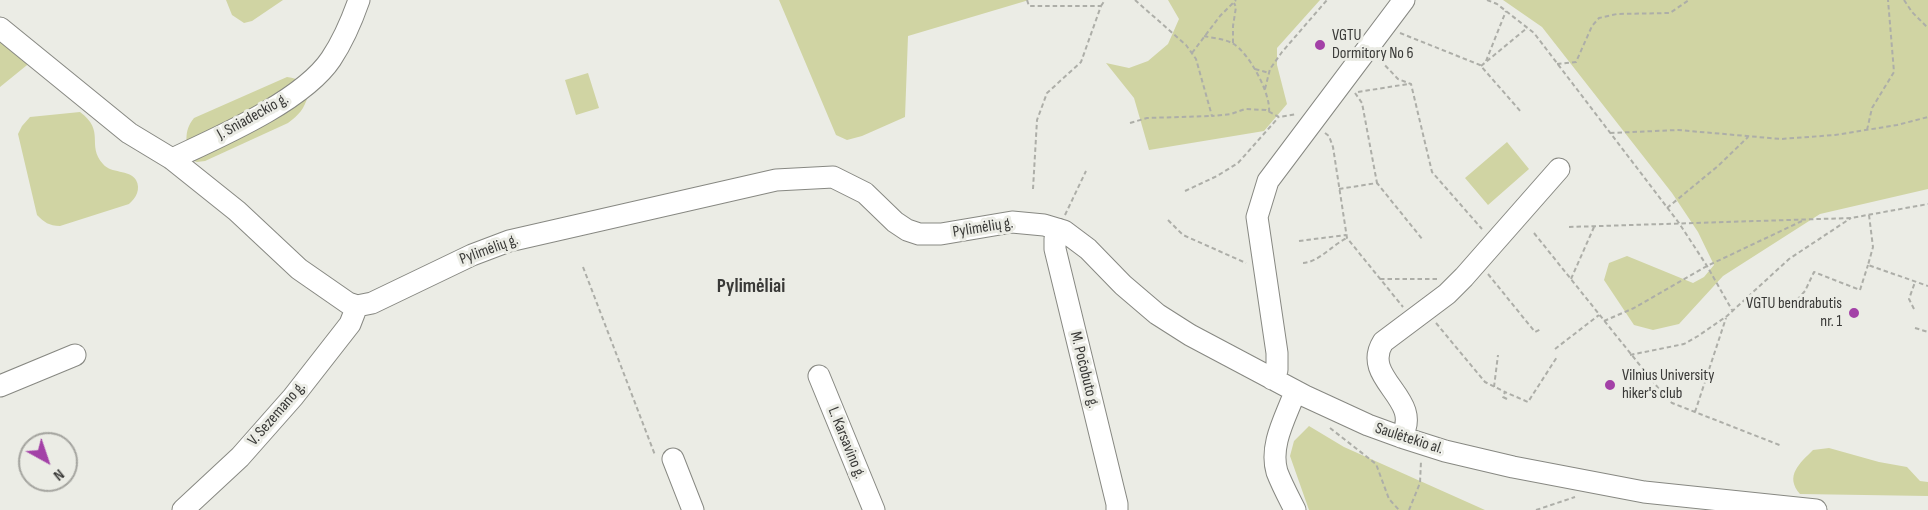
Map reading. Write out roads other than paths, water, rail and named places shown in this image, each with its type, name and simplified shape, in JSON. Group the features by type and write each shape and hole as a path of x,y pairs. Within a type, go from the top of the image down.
{"street":[{"name":"J. Sniadeckio g.","path":"172,159 289,99 317,76 331,60 341,42 359,0"},
{"path":"1272,379 1276,370 1277,352 1257,217 1268,181 1404,0"},
{"path":"0,28 129,133 172,159 237,211 298,269 348,303 353,315"},
{"path":"1401,437 1406,429 1407,417 1404,406 1381,371 1377,361 1377,351 1383,342 1446,294 1559,169"},
{"name":"Pylimėlių g.","path":"353,315 372,303 472,255 509,241 776,180 833,177 865,193 895,222 919,234 941,234 1012,222 1029,223 1058,230"},
{"name":"Saulėtekio al.","path":"1058,230 1074,237 1123,285 1157,314 1190,335 1295,392 1401,437 1513,467 1644,492 1816,510"},
{"name":"M. Počobuto g.","path":"1058,230 1054,239 1055,249 1117,510"},
{"name":"V. Sezemano g.","path":"183,510 244,453 293,397 353,315"},
{"path":"0,386 75,354"},
{"name":"L. Karsavino g.","path":"819,376 874,510"},
{"path":"1295,392 1275,445 1275,452 1277,472 1295,510"},
{"path":"666,461 693,510"}],"place":[{"name":"VGTU Dormitory No 6","path":"1320,45"},
{"name":"VGTU bendrabutis nr. 1","path":"1854,313"},
{"name":"Vilnius University hiker's club","path":"1610,385"}],"district":[{"name":"Pylimėliai","path":"751,287"}]}
